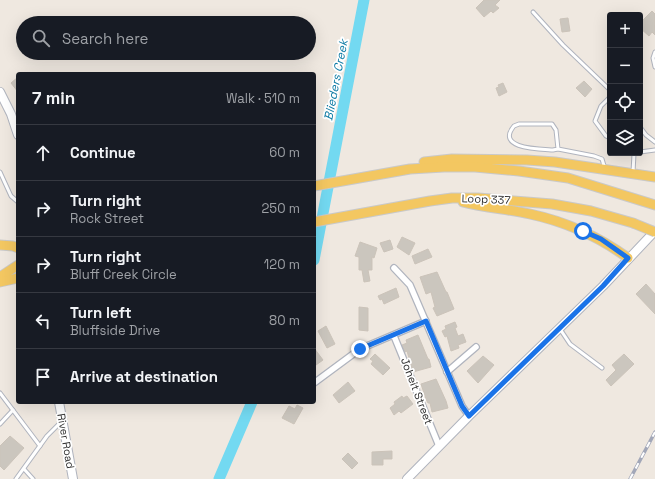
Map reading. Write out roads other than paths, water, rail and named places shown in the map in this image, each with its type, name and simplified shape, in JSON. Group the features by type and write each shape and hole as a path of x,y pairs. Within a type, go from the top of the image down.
{"main road":[{"path":"366,176 419,163 452,159 555,162 655,177"},
{"path":"316,186 410,169 437,167 483,167 568,178 651,204"},
{"path":"452,198 481,207 532,214 567,225 601,239 628,258"},
{"name":"Loop 337","path":"316,222 452,198 552,204 591,211 655,231"},
{"path":"0,243 16,239"},
{"path":"0,243 16,247"},
{"path":"0,277 16,266"},
{"path":"0,282 16,278"}],"street":[{"path":"0,92 11,114 16,129"},
{"path":"407,479 469,416 603,286 655,231"},
{"path":"394,268 410,285 462,406 469,416"},
{"path":"316,382 360,349 394,336 426,321"},
{"name":"Joheit Street","path":"394,336 439,446"},
{"path":"447,372 476,347"},
{"name":"River Road","path":"59,404 73,479"}],"lane":[{"path":"533,12 563,45 607,87"},
{"path":"655,52 653,58 655,67"},
{"path":"607,100 601,106 595,121 607,136"},
{"path":"558,149 556,130 552,124 519,124 514,126 509,134 509,137 513,142 522,147 553,150 558,149 594,156 602,159 606,170"},
{"path":"643,131 655,142"},
{"path":"643,152 655,150"},
{"path":"633,174 635,156"},
{"path":"0,172 11,196 16,200"},
{"path":"559,328 570,344 602,368"},
{"path":"0,393 40,446"},
{"path":"0,424 13,410"},
{"path":"16,479 47,436 62,421"},
{"path":"24,469 33,479"}],"waterway":[{"name":"Blieders Creek","path":"316,250 364,0"},
{"name":"Blieders Creek","path":"219,479 251,404"}],"railway":[{"path":"630,479 655,432"}]}
